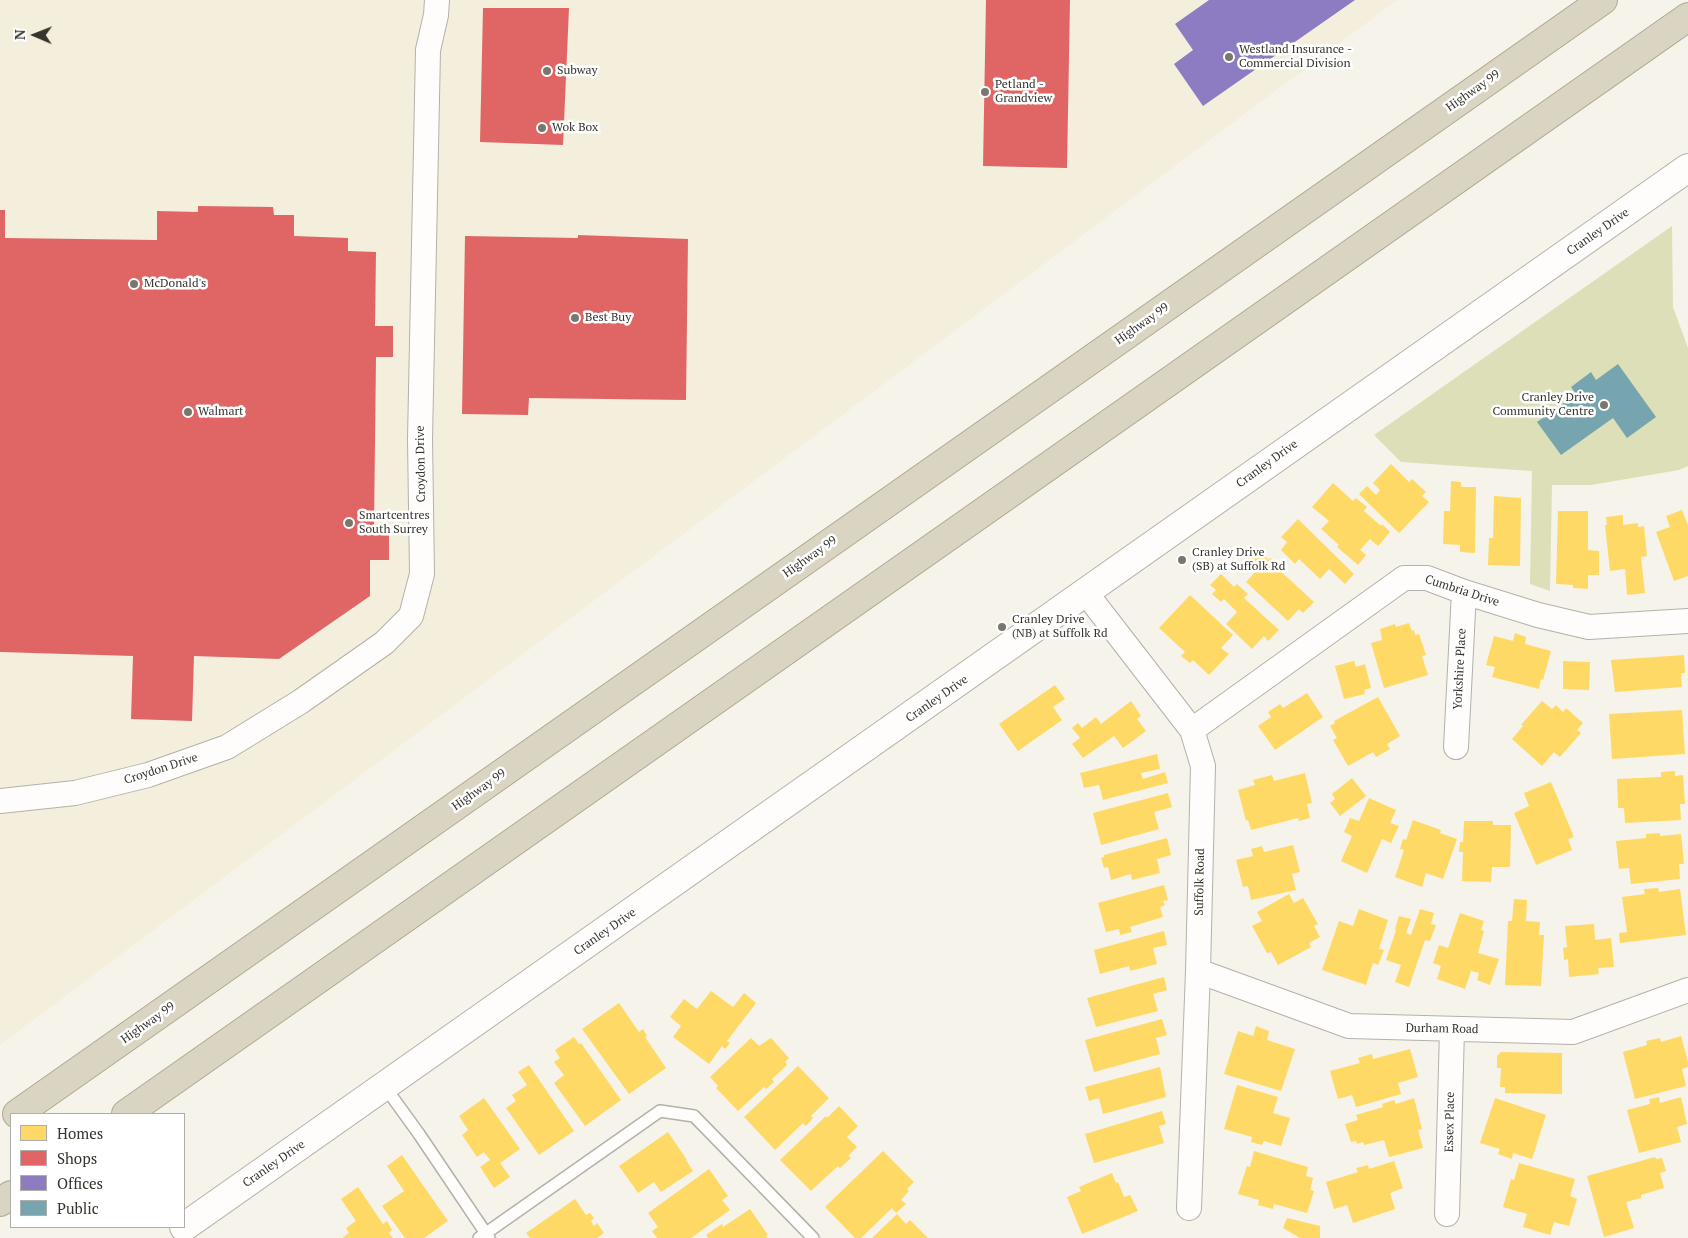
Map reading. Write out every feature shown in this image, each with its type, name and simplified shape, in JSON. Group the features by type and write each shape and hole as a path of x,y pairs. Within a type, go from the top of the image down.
{"highway":[{"name":"Highway 99","path":"18,1113 1603,0"},
{"path":"127,1113 1688,17"}],"street":[{"name":"Croydon Drive","path":"0,801 75,793 148,775 227,747 315,692 384,642 411,616 422,574 420,439 428,50 436,15 437,0"},
{"name":"Cranley Drive","path":"185,1226 1086,594 1688,168"},
{"name":"Cumbria Drive","path":"1192,730 1404,578 1427,578 1464,592 1538,615 1589,627 1688,621"},
{"name":"Yorkshire Place","path":"1456,747 1464,592"},
{"name":"Suffolk Road","path":"1086,594 1192,730 1202,766 1198,971 1189,1208"},
{"name":"Durham Road","path":"1198,971 1349,1026 1452,1030 1573,1032 1688,990"},
{"name":"Essex Place","path":"1447,1214 1452,1030"},
{"name":"Cranley Drive","path":"168,1238 183,1228"}],"lane":[{"path":"384,1087 419,1134 485,1237 660,1111 694,1116 814,1238"}],"shaded area":[{"name":"Smartcentres South Surrey","path":"0,0 1397,0 0,1045"}],"green space":[{"path":"1672,226 1673,307 1688,348 1688,466 1679,470 1591,485 1552,485 1550,591 1530,584 1532,471 1401,462 1374,435"}],"building: Homes":[{"path":"1391,464 1409,482 1412,479 1426,492 1422,496 1429,502 1399,533 1359,494 1367,486 1376,495 1380,490 1373,483"},
{"path":"1451,481 1461,482 1461,487 1476,487 1475,553 1460,552 1460,545 1443,544 1444,511 1450,511"},
{"path":"1333,483 1353,501 1356,498 1367,507 1364,511 1390,532 1378,546 1370,539 1360,550 1366,555 1358,565 1337,547 1339,545 1321,529 1329,521 1312,507"},
{"path":"1494,496 1521,498 1520,566 1488,565 1489,538 1493,538"},
{"path":"1682,510 1688,525 1688,576 1674,581 1656,532 1670,527 1666,516"},
{"path":"1558,511 1588,511 1588,550 1599,551 1599,575 1588,575 1588,589 1573,588 1573,585 1556,584"},
{"path":"1623,515 1623,525 1638,523 1638,527 1644,526 1647,556 1641,557 1645,593 1627,595 1625,569 1610,571 1605,525 1607,525 1606,517"},
{"path":"1298,519 1354,574 1345,584 1329,569 1320,579 1299,559 1295,564 1281,550 1287,542 1281,537"},
{"path":"1257,549 1269,560 1271,558 1278,565 1276,567 1314,602 1303,613 1299,609 1288,621 1246,582 1257,570 1246,560"},
{"path":"1221,574 1234,587 1237,584 1248,594 1244,598 1279,630 1268,641 1264,636 1252,649 1226,624 1237,612 1224,599 1221,602 1212,594 1216,590 1210,585"},
{"path":"1190,595 1233,635 1221,648 1229,654 1209,675 1193,660 1190,663 1181,656 1185,652 1159,628"},
{"path":"1409,623 1415,635 1419,634 1426,655 1422,656 1428,675 1384,688 1371,643 1382,640 1380,629 1395,624 1396,627"},
{"path":"1515,633 1526,637 1525,644 1551,651 1539,689 1492,677 1495,667 1486,665 1494,636 1513,641"},
{"path":"1684,655 1685,673 1681,673 1682,687 1615,692 1611,660"},
{"path":"1354,661 1356,667 1365,664 1371,688 1364,690 1365,694 1344,699 1335,666"},
{"path":"1563,661 1590,662 1589,690 1563,689"},
{"path":"1055,685 1065,699 1053,707 1062,720 1018,751 999,724"},
{"path":"1307,693 1323,717 1275,750 1258,726 1271,717 1268,712 1280,704 1283,708"},
{"path":"1378,697 1400,736 1387,744 1390,749 1376,757 1373,752 1348,766 1333,740 1337,738 1330,726 1335,723 1334,721"},
{"path":"1131,701 1141,716 1137,719 1146,731 1123,748 1114,736 1083,758 1072,744 1080,738 1072,728 1078,723 1082,728 1096,717 1101,724"},
{"path":"1542,701 1552,709 1556,705 1563,712 1566,708 1583,723 1577,730 1581,733 1560,757 1554,752 1542,766 1512,739 1523,726 1521,725"},
{"path":"1682,710 1685,754 1612,759 1609,714"},
{"path":"1157,754 1160,769 1141,773 1143,779 1165,772 1168,783 1103,800 1099,785 1084,788 1080,773"},
{"path":"1675,771 1675,776 1683,775 1685,804 1680,804 1681,820 1625,823 1624,808 1618,808 1617,779 1661,777 1661,772"},
{"path":"1305,773 1312,803 1307,804 1310,818 1299,821 1298,818 1251,830 1248,820 1246,821 1238,790 1255,785 1253,780 1272,775 1274,781"},
{"path":"1352,778 1366,796 1340,816 1330,803 1335,799 1332,794"},
{"path":"1551,782 1574,837 1568,839 1572,850 1536,865 1514,813 1529,806 1524,793"},
{"path":"1168,793 1172,807 1154,812 1159,829 1101,845 1093,813"},
{"path":"1369,798 1396,810 1390,823 1399,826 1391,843 1382,839 1367,873 1341,861 1352,836 1344,832 1350,818 1359,821"},
{"path":"1413,820 1441,830 1440,833 1457,839 1443,879 1426,873 1422,887 1395,877 1404,850 1400,849 1403,839 1406,840"},
{"path":"1464,821 1493,821 1493,825 1511,825 1510,867 1492,867 1491,882 1462,881 1463,852 1459,852 1460,842 1463,842"},
{"path":"1660,833 1660,836 1681,834 1684,864 1679,864 1680,879 1631,884 1629,868 1619,869 1616,841 1646,838 1646,834"},
{"path":"1167,838 1171,855 1157,859 1160,873 1132,880 1131,874 1111,880 1108,867 1104,868 1101,858 1104,855"},
{"path":"1293,845 1300,872 1292,874 1296,890 1251,900 1248,886 1243,887 1236,860 1253,856 1251,849 1262,846 1264,852"},
{"path":"1164,885 1168,900 1163,901 1165,905 1160,907 1163,917 1130,927 1132,932 1120,935 1119,929 1106,932 1098,903"},
{"path":"1658,888 1659,892 1680,889 1686,935 1620,943 1619,933 1627,932 1622,897 1645,894 1644,889"},
{"path":"1289,894 1294,903 1303,898 1318,924 1314,926 1320,937 1309,943 1311,947 1278,965 1271,952 1267,953 1252,926 1262,921 1257,912"},
{"path":"1514,899 1527,900 1526,921 1540,922 1539,935 1544,935 1541,986 1505,985 1508,921 1512,921"},
{"path":"1359,909 1388,920 1379,949 1384,950 1378,965 1373,963 1366,985 1322,970 1339,921 1353,926"},
{"path":"1420,909 1434,913 1431,924 1436,925 1430,941 1425,940 1409,987 1395,982 1401,965 1386,960 1399,916 1411,919 1406,933 1411,935"},
{"path":"1460,913 1484,921 1481,930 1484,931 1478,953 1499,959 1490,985 1477,980 1479,973 1471,971 1465,989 1437,979 1441,966 1433,963 1439,945 1448,948"},
{"path":"1594,924 1595,940 1611,938 1614,967 1598,968 1599,974 1569,977 1568,959 1564,960 1563,948 1567,947 1565,926"},
{"path":"1164,931 1167,945 1153,948 1157,964 1130,971 1129,966 1100,974 1094,950"},
{"path":"1164,977 1167,990 1153,994 1158,1011 1096,1027 1087,998"},
{"path":"711,991 733,1007 744,993 756,1003 727,1041 730,1043 725,1049 722,1046 709,1064 673,1037 681,1026 670,1017 684,999 697,1009"},
{"path":"619,1003 639,1032 643,1029 647,1036 645,1037 666,1068 629,1094 582,1029"},
{"path":"1162,1019 1167,1035 1156,1038 1160,1054 1094,1072 1085,1040"},
{"path":"1256,1026 1269,1031 1267,1040 1295,1049 1281,1091 1224,1074 1238,1031 1253,1036"},
{"path":"1681,1036 1688,1062 1688,1067 1682,1069 1686,1086 1635,1099 1623,1052 1647,1045 1646,1041 1660,1038 1661,1042"},
{"path":"574,1037 579,1044 581,1043 621,1100 585,1126 554,1083 564,1075 554,1062 560,1058 555,1050"},
{"path":"751,1038 759,1046 771,1038 789,1058 785,1062 787,1065 772,1079 774,1082 766,1089 764,1087 738,1111 716,1088 718,1086 710,1077"},
{"path":"1410,1049 1418,1077 1398,1083 1401,1094 1356,1107 1352,1095 1338,1099 1330,1071 1360,1063 1358,1058 1372,1054 1373,1059"},
{"path":"1501,1052 1562,1053 1562,1094 1505,1093 1505,1087 1500,1087 1501,1068 1497,1068 1497,1056"},
{"path":"529,1065 574,1131 539,1155 506,1108 516,1101 512,1095 527,1085 518,1072"},
{"path":"798,1066 829,1098 811,1116 813,1118 806,1126 803,1123 775,1150 744,1117"},
{"path":"1160,1067 1166,1097 1103,1114 1099,1098 1089,1101 1085,1087"},
{"path":"1237,1085 1278,1097 1273,1113 1290,1118 1281,1146 1264,1141 1262,1145 1251,1142 1252,1137 1224,1129"},
{"path":"1659,1097 1660,1103 1681,1097 1687,1124 1677,1127 1681,1142 1639,1153 1627,1110 1650,1104 1649,1099"},
{"path":"484,1098 520,1149 500,1163 510,1177 494,1188 480,1167 490,1160 484,1152 477,1157 462,1135 468,1130 459,1116"},
{"path":"1414,1098 1422,1129 1418,1130 1423,1148 1389,1157 1384,1140 1364,1145 1363,1142 1357,1144 1356,1141 1351,1142 1345,1124 1358,1120 1356,1115 1383,1107 1382,1104 1394,1100 1396,1104"},
{"path":"1495,1098 1546,1115 1532,1159 1513,1153 1512,1159 1498,1154 1500,1149 1480,1143"},
{"path":"839,1106 858,1126 847,1137 857,1147 848,1156 851,1158 840,1168 838,1166 811,1191 780,1160"},
{"path":"1162,1111 1166,1124 1159,1126 1164,1143 1094,1163 1085,1134"},
{"path":"668,1132 693,1171 661,1192 654,1182 638,1193 619,1166"},
{"path":"883,1151 914,1182 907,1189 909,1191 901,1200 906,1204 896,1213 892,1208 861,1238 855,1238 825,1207"},
{"path":"1254,1151 1308,1167 1306,1176 1313,1178 1310,1190 1314,1191 1307,1213 1274,1204 1273,1209 1258,1205 1259,1200 1238,1194 1247,1166 1250,1167"},
{"path":"402,1155 448,1221 424,1238 405,1238 382,1206 404,1191 387,1166"},
{"path":"1655,1157 1656,1159 1662,1158 1666,1171 1660,1173 1664,1188 1626,1202 1634,1228 1604,1237 1587,1176"},
{"path":"1394,1161 1403,1188 1390,1193 1395,1209 1353,1223 1347,1205 1334,1209 1326,1182 1358,1172 1356,1168 1368,1165 1369,1169"},
{"path":"1519,1163 1575,1179 1570,1196 1577,1199 1569,1226 1554,1222 1550,1235 1523,1227 1527,1214 1503,1207 1511,1179 1514,1180"},
{"path":"709,1169 728,1196 722,1200 730,1210 691,1238 657,1238 652,1231 658,1227 648,1213"},
{"path":"1112,1173 1124,1197 1130,1195 1138,1211 1082,1234 1067,1197 1081,1191 1079,1187"},
{"path":"358,1187 383,1224 387,1221 392,1230 389,1233 393,1238 342,1238 349,1233 346,1228 356,1221 341,1199"},
{"path":"575,1199 586,1215 590,1213 594,1218 591,1221 594,1226 597,1223 604,1233 597,1238 530,1238 526,1233"},
{"path":"750,1209 768,1235 766,1236 768,1238 708,1238 706,1235 722,1224 723,1227"},
{"path":"897,1214 906,1224 910,1220 928,1238 872,1238"},
{"path":"1287,1218 1320,1226 1320,1238 1300,1238 1283,1228"}],"building: Shops":[{"path":"986,0 1070,0 1067,168 983,166"},
{"path":"483,8 569,8 563,145 480,142"},
{"name":"Walmart","path":"198,206 273,207 274,215 294,215 294,236 348,238 348,251 376,252 375,326 393,326 393,357 376,357 374,525 389,526 389,560 370,560 370,596 279,659 194,656 192,721 131,719 133,656 0,652 0,210 5,210 5,238 157,240 157,211 198,212"},
{"name":"Best Buy","path":"578,235 688,239 686,400 529,398 528,415 462,414 465,236 578,238"}],"building: Offices":[{"name":"Westland Insurance - Commercial Division","path":"1209,0 1355,0 1203,106 1174,64 1193,50 1175,24"}],"building: Public":[{"name":"Cranley Drive Community Centre","path":"1618,364 1656,417 1627,438 1613,418 1561,455 1537,422 1576,394 1571,387 1591,372 1596,380"}],"place":[{"name":"Westland Insurance - Commercial Division","path":"1229,57"},
{"name":"Subway","path":"547,71"},
{"name":"Petland - Grandview","path":"985,92"},
{"name":"Wok Box","path":"542,128"},
{"name":"McDonald's","path":"134,284"},
{"name":"Best Buy","path":"575,318"},
{"name":"Cranley Drive Community Centre","path":"1604,405"},
{"name":"Walmart","path":"188,412"},
{"name":"Smartcentres South Surrey","path":"349,523"},
{"name":"Cranley Drive (SB) at Suffolk Rd","path":"1182,560"},
{"name":"Cranley Drive (NB) at Suffolk Rd","path":"1002,627"}]}
